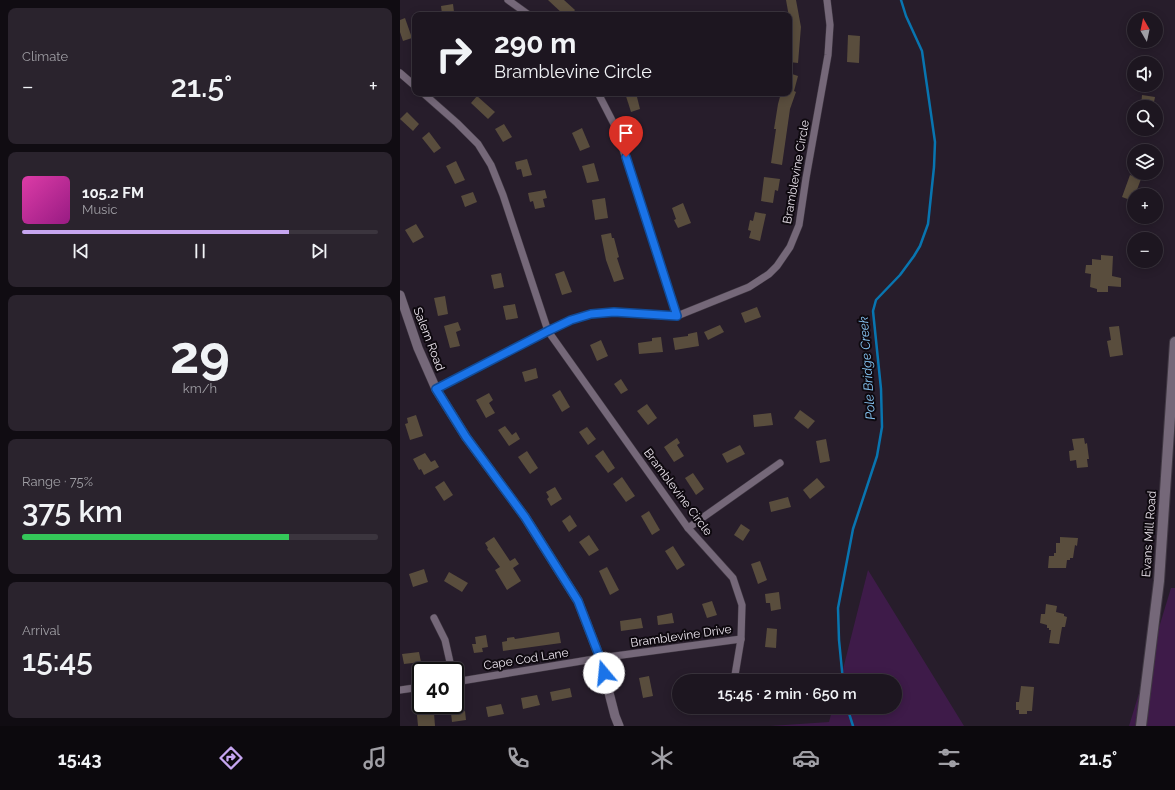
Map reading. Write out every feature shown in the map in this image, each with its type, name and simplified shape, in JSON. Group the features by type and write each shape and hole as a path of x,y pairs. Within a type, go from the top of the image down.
{"main road":[{"name":"Evans Mill Road","path":"1141,726 1159,580 1175,342"}],"street":[{"path":"508,0 525,12"},
{"name":"Bramblevine Circle","path":"436,389 571,320 591,314 614,312 677,316 749,287 777,266 790,247 799,225 828,55 830,25 827,0"},
{"path":"400,73 412,83"},
{"name":"Bramblevine Circle","path":"426,96 478,144 491,165 503,195 548,331 688,528 733,578 742,605 741,639 735,674"},
{"path":"600,96 616,128 646,216 677,316"},
{"name":"Salem Road","path":"400,295 418,348 436,389 466,437 525,517 578,601 600,658 619,726"},
{"path":"688,528 780,463"},
{"path":"434,618 445,640 450,662"},
{"name":"Bramblevine Drive","path":"600,658 741,639"},
{"name":"Cape Cod Lane","path":"464,681 600,658"},
{"path":"400,690 412,688"}],"shaded area":[{"path":"868,570 964,726 770,726 829,722 831,714 902,714 902,674 842,674"},
{"path":"1171,588 1175,588 1175,726 1129,726"}],"building":[{"path":"548,0 564,0 575,10 573,12 561,12"},
{"path":"786,0 796,0 801,27 798,63 792,62 792,12 788,12"},
{"path":"453,4 454,12 442,12 441,6"},
{"path":"405,18 412,38 403,41 400,32 400,20"},
{"path":"848,35 860,36 859,63 847,62"},
{"path":"792,74 798,76 794,91 796,92 790,109 782,165 771,163 780,96 792,96"},
{"path":"1142,95 1155,97 1154,100 1142,100"},
{"path":"477,96 495,112 488,119 471,103"},
{"path":"626,96 637,96 640,109 631,112"},
{"path":"407,112 419,124 413,131 400,119"},
{"path":"504,124 512,137 503,142 495,129"},
{"path":"582,128 590,147 580,151 572,133"},
{"path":"429,132 441,148 434,153 422,138"},
{"path":"527,159 532,175 523,177 521,169 517,170 515,162"},
{"path":"456,161 465,180 455,184 446,166"},
{"path":"594,163 599,181 587,183 582,166"},
{"path":"764,177 780,179 778,191 775,190 773,203 761,201"},
{"path":"1128,180 1141,180 1138,188 1127,188 1127,199 1122,197"},
{"path":"545,190 547,198 543,199 545,207 535,209 533,201 530,202 528,193"},
{"path":"473,192 477,202 465,207 461,196"},
{"path":"605,198 608,218 595,220 592,200"},
{"path":"683,203 691,223 678,228 674,220 676,219 672,208"},
{"path":"755,212 766,214 760,241 749,238 751,231 748,230 750,220 753,221"},
{"path":"416,224 424,237 413,243 405,230"},
{"path":"611,233 612,238 614,238 619,257 617,258 624,279 614,282 606,260 601,235"},
{"path":"1101,255 1113,256 1112,276 1121,278 1121,287 1108,286 1108,292 1097,292 1097,289 1090,287 1091,274 1085,273 1086,265 1092,265 1092,259 1101,260"},
{"path":"564,271 572,292 562,295 555,274"},
{"path":"501,273 504,287 494,289 491,275"},
{"path":"445,296 448,314 438,316 434,298"},
{"path":"515,304 518,318 506,320 503,306"},
{"path":"757,307 761,317 745,323 741,313"},
{"path":"458,322 461,330 456,332 460,346 450,348 444,326"},
{"path":"720,325 724,332 708,340 704,332"},
{"path":"1119,326 1123,355 1110,357 1107,341 1111,340 1109,327"},
{"path":"697,332 699,346 675,350 673,338 688,336 688,334"},
{"path":"661,337 663,352 639,354 638,343 652,341 652,338"},
{"path":"601,340 608,356 597,361 590,345"},
{"path":"536,368 538,378 525,382 522,372"},
{"path":"621,379 628,390 621,394 614,384"},
{"path":"560,390 570,407 562,412 552,395"},
{"path":"489,393 493,400 489,403 495,413 486,418 476,400"},
{"path":"647,404 657,418 648,425 637,411"},
{"path":"800,410 815,421 808,429 794,418"},
{"path":"771,413 773,425 754,427 753,415"},
{"path":"416,415 423,436 410,440 405,424 408,423 407,418"},
{"path":"505,426 512,435 516,432 520,439 509,446 498,430"},
{"path":"587,427 596,439 588,445 579,432"},
{"path":"677,438 680,443 677,445 684,456 674,462 664,447"},
{"path":"1084,438 1085,444 1087,443 1089,459 1087,459 1088,467 1077,468 1076,460 1070,461 1069,451 1074,450 1072,439"},
{"path":"826,439 830,461 820,463 816,441"},
{"path":"740,445 745,454 727,463 722,454"},
{"path":"603,450 615,468 608,473 595,456"},
{"path":"527,451 538,468 530,474 518,457"},
{"path":"425,453 431,462 435,460 439,467 424,475 421,469 419,470 413,459"},
{"path":"693,473 704,489 696,495 685,478"},
{"path":"622,477 635,496 626,502 613,484"},
{"path":"817,478 825,487 810,499 803,490"},
{"path":"444,481 453,495 444,501 435,487"},
{"path":"555,487 562,499 551,506 547,499 549,497 546,492"},
{"path":"788,497 791,507 771,512 769,502"},
{"path":"649,511 660,530 652,535 641,516"},
{"path":"570,515 577,526 569,532 562,521"},
{"path":"741,524 750,530 743,541 734,535"},
{"path":"589,535 599,550 589,556 579,542"},
{"path":"494,537 510,561 515,558 519,564 513,568 521,581 507,590 495,570 500,567 487,549 488,548 485,543"},
{"path":"1060,537 1078,538 1077,546 1075,545 1073,558 1067,560 1066,568 1048,568 1049,556 1054,556 1054,553 1056,553 1056,543 1060,543"},
{"path":"673,546 685,565 677,570 665,551"},
{"path":"760,561 767,580 758,584 751,564"},
{"path":"607,567 619,590 610,595 599,571"},
{"path":"424,569 428,582 413,587 409,574"},
{"path":"449,572 468,583 462,592 444,581"},
{"path":"779,592 781,609 771,611 770,603 766,603 765,594"},
{"path":"712,601 717,615 707,618 702,604"},
{"path":"1046,604 1057,606 1056,612 1064,614 1064,616 1067,617 1065,627 1062,627 1059,644 1049,643 1051,630 1047,628 1047,625 1040,623 1041,614 1045,614"},
{"path":"672,613 674,623 658,625 657,616"},
{"path":"641,618 643,628 621,631 620,621"},
{"path":"767,628 777,629 776,648 765,647"},
{"path":"559,632 561,643 503,651 502,642 507,641 507,638 514,637 515,639"},
{"path":"486,635 488,647 482,648 483,652 474,653 472,644 476,644 475,637"},
{"path":"419,652 421,662 404,664 402,654"},
{"path":"649,676 653,696 643,698 639,678"},
{"path":"1021,686 1034,687 1032,711 1027,711 1027,714 1019,714 1019,710 1016,710 1016,702 1019,702"},
{"path":"570,688 572,697 552,701 550,692"},
{"path":"537,695 540,705 523,709 521,698"},
{"path":"501,704 504,714 488,717 486,707"},
{"path":"464,711 466,720 452,722 451,714 464,714"},
{"path":"434,714 435,726 418,726 417,715"}],"waterway":[{"name":"Pole Bridge Creek","path":"842,674 838,608 853,529 877,456 882,427 881,389 873,311 876,300 900,275 920,246 928,224 934,167 935,142 922,51 906,16 901,0"},
{"name":"Pole Bridge Creek","path":"849,714 853,726"}],"route":[{"path":"604,673 600,658 578,601 525,517 466,437 436,389 571,320 591,314 614,312 677,316 626,157"}]}
